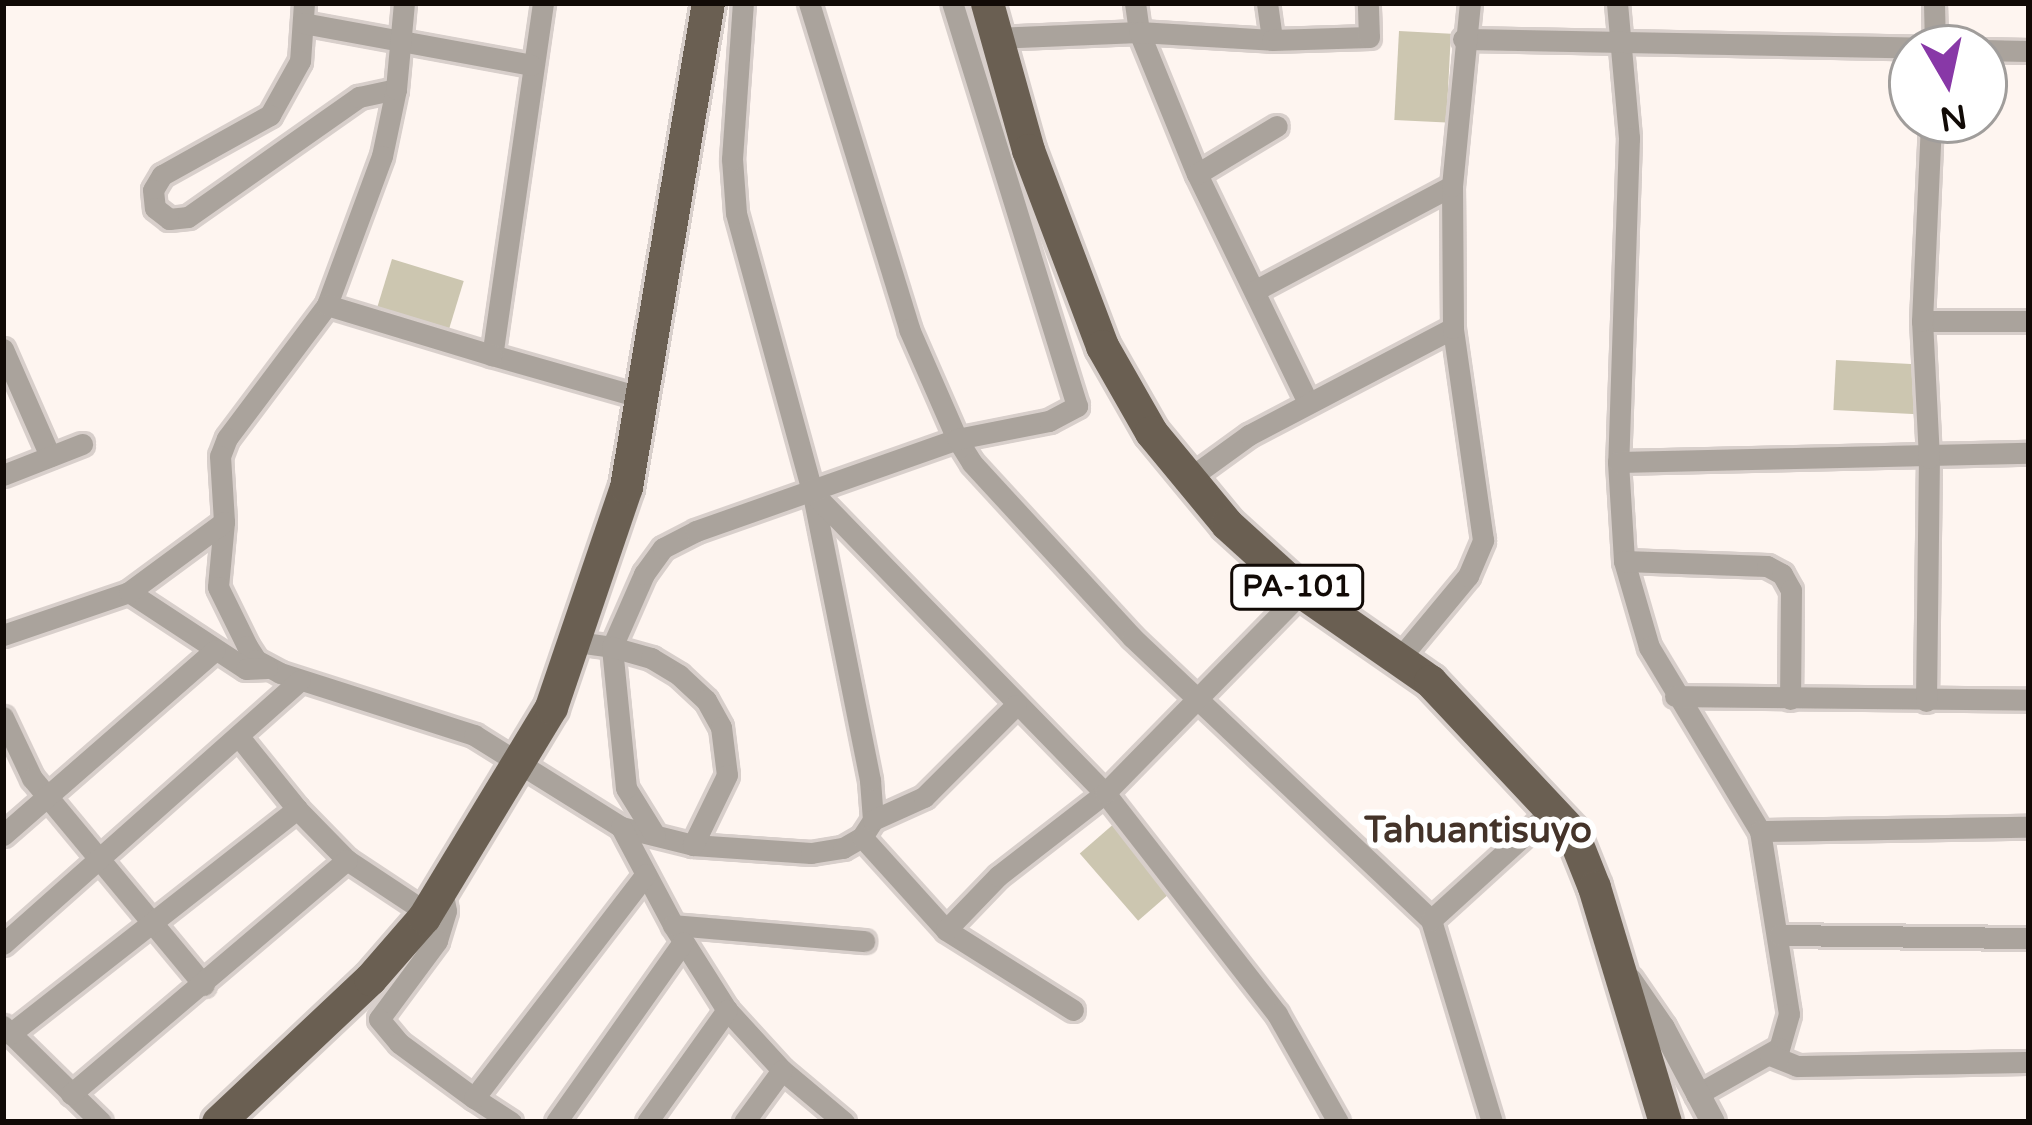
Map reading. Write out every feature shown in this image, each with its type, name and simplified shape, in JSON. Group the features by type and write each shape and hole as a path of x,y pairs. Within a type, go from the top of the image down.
{"main road":[{"path":"218,1122 370,979 434,901 551,707 578,642 626,487 708,3"},
{"name":"PA-101","path":"987,3 1028,150 1102,346 1151,432 1227,524 1302,592 1430,681 1554,808 1580,850 1665,1122"}],"street":[{"path":"267,668 247,646 221,601 220,456 227,438 327,305 382,156 396,88 404,3"},
{"path":"492,355 543,3"},
{"path":"743,3 733,139 736,213 812,491 847,654 868,829 946,930 1073,1010"},
{"path":"809,3 909,329 957,439 972,463 1132,637 1431,920 1492,1122"},
{"path":"655,836 626,788 612,647 644,574 664,548 696,530 957,439 1049,421 1077,406 952,3"},
{"path":"1135,3 1138,32 1197,174 1308,404"},
{"path":"1267,3 1272,40"},
{"path":"994,38 1138,32 1272,40 1369,37 1368,3"},
{"path":"1399,659 1468,576 1483,540 1454,328 1452,186 1470,3"},
{"path":"1617,3 1629,138 1618,462 1624,561 1649,647 1760,831 1790,1014 1779,1048 1696,1095"},
{"path":"396,88 359,97 203,210 169,219 155,208 153,190 162,175 270,116 300,62 304,13 531,65"},
{"path":"1463,39 1888,47"},
{"path":"1197,174 1277,126"},
{"path":"1926,700 1928,458 1922,321 1930,144"},
{"path":"1256,290 1452,186"},
{"path":"327,305 643,398"},
{"path":"1922,321 2029,321"},
{"path":"1191,477 1249,435 1454,328"},
{"path":"3,349 50,456"},
{"path":"3,476 82,444"},
{"path":"1618,462 2029,454"},
{"path":"812,491 1105,793 1277,1014 1338,1122"},
{"path":"3,634 129,592 224,522"},
{"path":"1624,561 1767,566 1782,574 1790,590 1790,699"},
{"path":"129,592 246,669 267,668 474,735 621,827 693,845 811,853 843,848 924,797 1016,705"},
{"path":"946,930 998,876 1105,793 1302,592"},
{"path":"578,642 651,658 680,675 706,700 721,727 728,775 693,845"},
{"path":"3,835 214,650"},
{"path":"3,944 300,680"},
{"path":"1675,696 2029,700"},
{"path":"4,727 23,764 204,985"},
{"path":"239,738 297,809 347,860 446,910 437,941 379,1019 399,1043 505,1120"},
{"path":"1431,920 1554,808"},
{"path":"100,1122 7,1030 154,925 297,809"},
{"path":"621,827 678,934 727,1010 782,1070 844,1122"},
{"path":"1760,831 2029,827"},
{"path":"71,1094 347,860"},
{"path":"474,1097 646,874"},
{"path":"678,934 864,941"},
{"path":"556,1122 678,934"},
{"path":"1779,934 2029,938"},
{"path":"1618,964 1663,1028 1713,1122"},
{"path":"646,1122 727,1010"},
{"path":"1770,1055 1797,1066 2029,1062"},
{"path":"744,1122 782,1070"}],"shaded area":[{"path":"1399,31 1451,34 1446,123 1394,120"},
{"path":"392,259 464,281 449,331 377,309"},
{"path":"1836,360 1920,364 1917,414 1833,410"},
{"path":"1116,822 1174,889 1138,921 1080,853"}],"district":[{"name":"Tahuantisuyo","path":"1478,831"}]}
